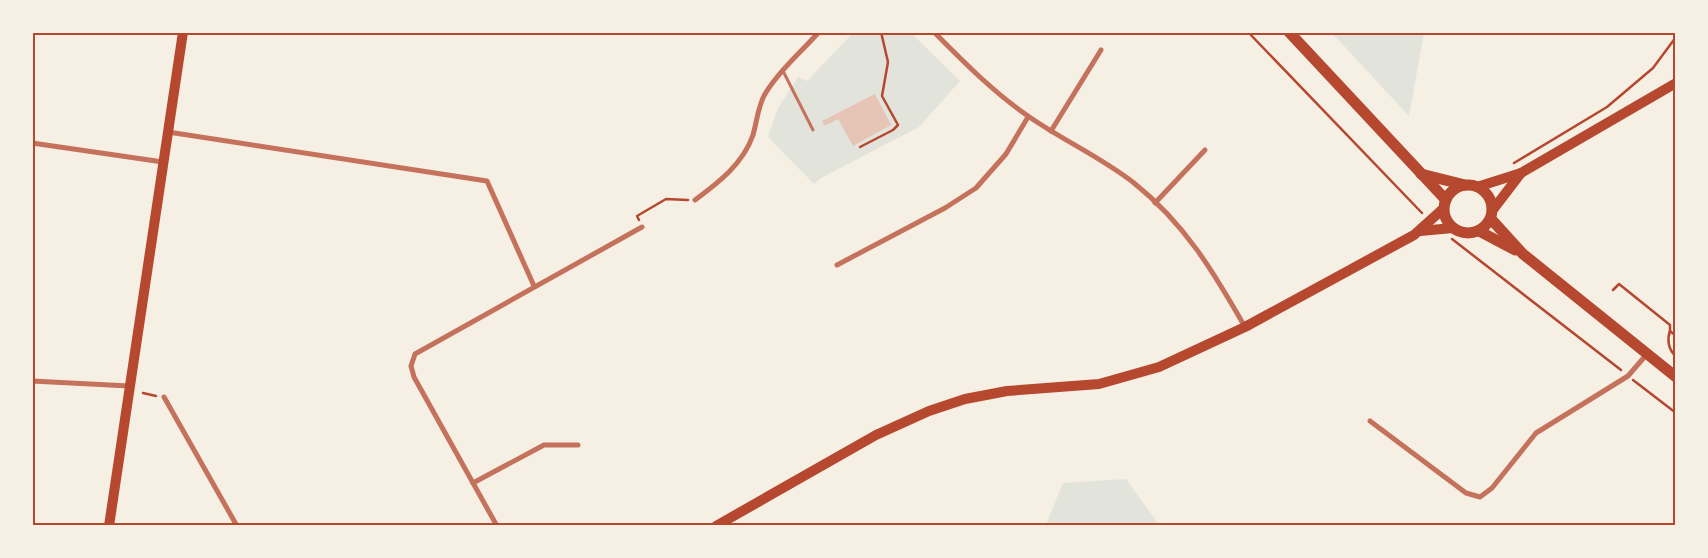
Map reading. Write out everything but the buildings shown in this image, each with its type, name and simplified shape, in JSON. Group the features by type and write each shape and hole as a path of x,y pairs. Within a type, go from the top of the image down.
{"main road":[{"path":"109,526 183,32"},
{"path":"1289,32 1421,174 1445,204 1452,233"},
{"path":"716,526 902,421 965,399 1007,391 1099,384 1159,367 1245,326 1420,231 1457,188 1521,173 1676,83"},
{"path":"1479,231 1521,173"},
{"path":"1421,174 1484,191 1491,200 1491,215 1523,254"},
{"path":"1420,231 1452,233 1479,231 1523,254 1676,377"}],"street":[{"path":"694,200 722,180 743,155 752,136 764,95 819,32"},
{"path":"934,32 992,90 1028,117 1111,166 1155,203 1186,233 1209,264 1245,326"},
{"path":"1051,131 1102,50"},
{"path":"838,265 945,208 976,188 1006,154 1028,117"},
{"path":"168,132 487,182 534,286"},
{"path":"32,143 164,162"},
{"path":"1155,203 1205,150"},
{"path":"497,526 414,377 410,366 415,354 642,227"},
{"path":"1370,421 1466,493 1480,497 1492,488 1536,433 1628,376 1647,354"},
{"path":"32,381 129,386"},
{"path":"164,397 236,526"},
{"path":"473,483 544,445 578,445"}],"lane":[{"path":"783,71 813,130"}],"path":[{"path":"860,147 894,130 898,125 882,96 888,62 881,32"},
{"path":"1248,32 1422,213"},
{"path":"1512,164 1607,107 1653,68 1676,37"},
{"path":"637,216 666,199 694,200"},
{"path":"1452,233 1618,368"},
{"path":"1613,290 1620,284 1670,325 1667,339 1672,353 1676,356"},
{"path":"1670,331 1676,336"},
{"path":"1638,383 1676,413"},
{"path":"143,393 164,397"}],"shaded area":[{"path":"853,33 911,33 960,81 919,127 821,178 814,184 768,137 778,108 798,77 807,81"},
{"path":"1332,33 1424,33 1409,116"},
{"path":"1126,479 1159,525 1046,525 1063,483"}]}
